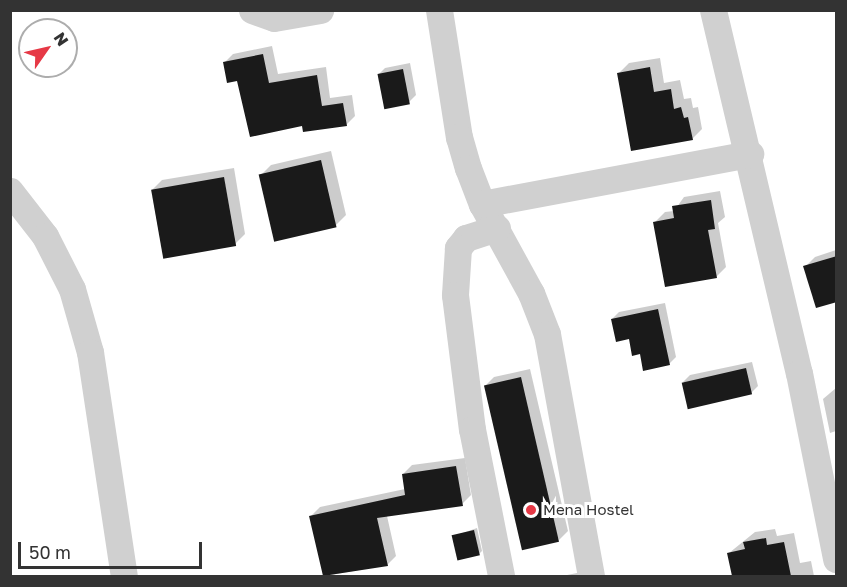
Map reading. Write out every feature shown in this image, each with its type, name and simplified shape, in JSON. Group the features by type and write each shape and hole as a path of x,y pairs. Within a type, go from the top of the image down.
{"street":[{"path":"252,10 274,18 320,10"},
{"path":"439,10 459,137 482,204 531,293 547,334 591,576"},
{"path":"713,10 750,154 837,559"},
{"path":"482,204 750,154"},
{"path":"10,191 45,236 72,289 90,352 124,576"},
{"path":"497,228 466,238 458,248 455,295 472,429 501,576"}],"building":[{"path":"263,54 269,83 317,75 322,106 343,103 347,126 303,132 302,126 250,137 237,81 227,83 223,62"},
{"path":"650,67 654,92 671,89 674,109 681,107 684,118 688,117 693,140 631,151 617,73"},
{"path":"403,69 410,104 384,109 377,74"},
{"path":"321,160 337,227 274,242 259,174"},
{"path":"224,177 236,246 163,259 151,190"},
{"path":"711,200 715,229 708,230 717,278 665,287 653,222 674,218 672,206"},
{"path":"837,256 837,302 816,308 803,266"},
{"path":"658,309 670,365 643,371 640,354 632,356 629,339 616,342 611,319"},
{"path":"746,368 752,394 688,409 682,383"},
{"path":"521,377 559,542 522,550 484,386"},
{"path":"456,466 463,506 377,518 388,566 323,576 309,516 405,495 402,474"},
{"path":"474,530 480,555 457,561 452,535"},
{"path":"766,538 767,545 784,542 791,576 732,576 727,553 745,549 743,542"}],"place":[{"name":"Mena Hostel","path":"531,510"}]}
